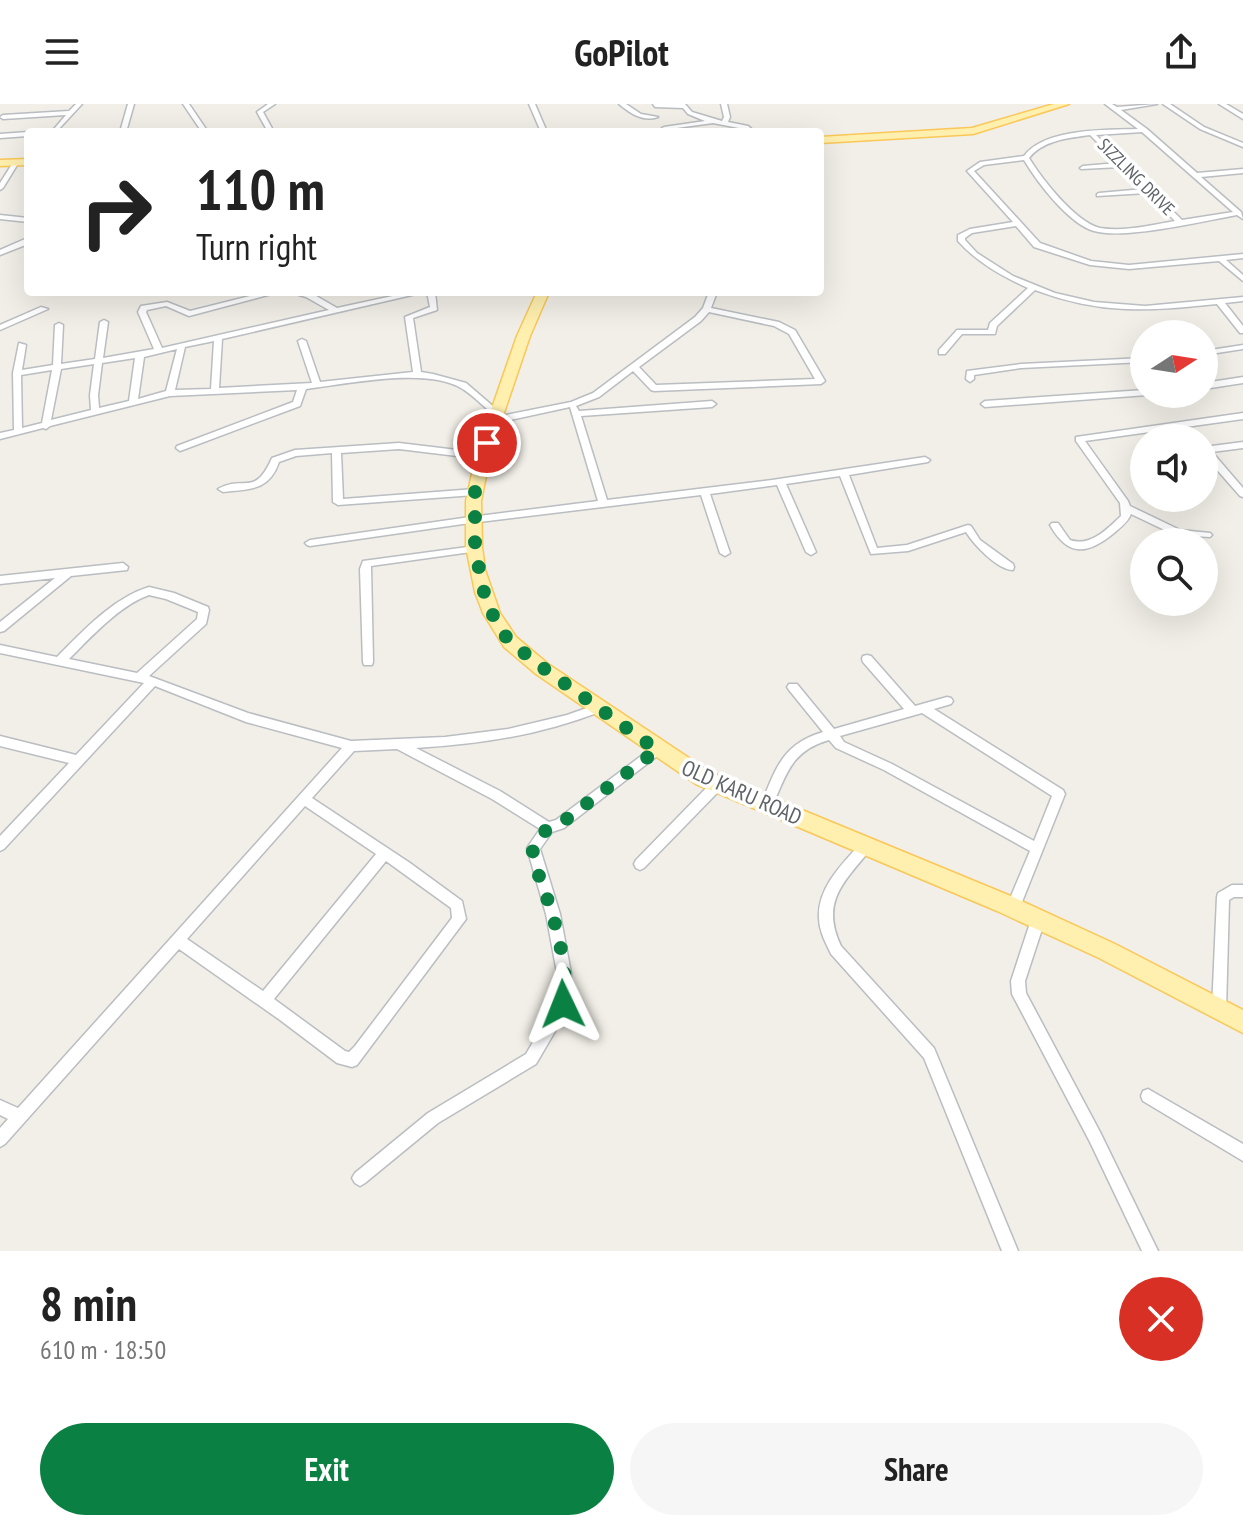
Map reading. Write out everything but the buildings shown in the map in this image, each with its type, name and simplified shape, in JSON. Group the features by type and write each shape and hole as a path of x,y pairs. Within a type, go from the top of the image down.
{"main road":[{"path":"880,135 967,127 1049,104"},
{"path":"824,139 973,131 1064,104"},
{"path":"0,161 24,161"},
{"name":"OLD KARU ROAD","path":"541,296 530,315 482,456 475,492 475,549 486,602 503,634 521,651 657,750 717,785 1013,908 1107,951 1243,1022"}],"street":[{"path":"58,128 79,104"},
{"path":"124,128 131,104"},
{"path":"186,104 202,128"},
{"path":"269,128 260,112 272,104"},
{"path":"532,104 542,128"},
{"path":"622,104 641,117 655,117"},
{"path":"724,104 727,117 724,123"},
{"path":"1108,104 1145,130 1241,215"},
{"path":"1117,109 1154,104"},
{"path":"1166,104 1202,128 1243,145"},
{"path":"1222,104 1243,117"},
{"path":"663,128 655,117 655,105 685,106 690,113 714,122 747,128"},
{"path":"3,117 70,113"},
{"path":"681,128 714,122"},
{"path":"1026,158 1032,148 1043,143 1092,134 1145,130"},
{"path":"0,136 24,134"},
{"name":"SIZZLING DRIVE","path":"1092,134 1179,221"},
{"path":"1026,158 1078,219 1095,229 1120,230 1241,215"},
{"path":"1026,158 982,163 970,171 1037,245 1052,252 1110,267 1243,256"},
{"path":"0,188 24,161"},
{"path":"1083,168 1123,165"},
{"path":"1196,175 1243,171"},
{"path":"1099,195 1149,191"},
{"path":"0,217 24,220"},
{"path":"1016,224 970,231 964,233 962,241 982,262 1035,286 1112,307 1243,299"},
{"path":"0,253 24,243"},
{"path":"1220,258 1243,279"},
{"path":"942,352 960,332 992,332 993,325 1035,286"},
{"path":"159,351 146,327 142,312 144,308 167,304 189,314 259,296"},
{"path":"310,296 336,311"},
{"path":"17,373 140,355 403,296"},
{"path":"417,374 409,317 434,308 432,296"},
{"path":"574,409 635,368 707,309 712,296"},
{"path":"1219,301 1243,331"},
{"path":"0,328 44,309"},
{"path":"635,368 654,388 821,381 792,332 776,324 707,309"},
{"path":"95,411 94,395 104,322"},
{"path":"46,426 57,367 59,325"},
{"path":"215,390 218,338"},
{"path":"302,341 317,385"},
{"path":"18,432 17,373 22,345"},
{"path":"170,393 182,345"},
{"path":"1218,351 1243,347"},
{"path":"133,401 140,355"},
{"path":"970,379 970,373 1008,367 1130,361"},
{"path":"0,436 170,393 302,387 417,374 463,385 497,417 574,409 712,404"},
{"path":"1218,384 1243,380"},
{"path":"180,448 297,404 302,387"},
{"path":"985,404 1130,394"},
{"path":"574,409 603,502"},
{"path":"1168,528 1128,509 1079,439 1243,416"},
{"path":"1218,448 1243,445"},
{"path":"223,489 263,482 270,476 275,460 284,455 399,446 482,456"},
{"path":"336,449 338,502 475,492"},
{"path":"310,543 603,502 844,474 925,460"},
{"path":"1218,466 1243,494"},
{"path":"844,474 874,552 908,548 968,528 977,542 1009,567"},
{"path":"780,482 811,552"},
{"path":"704,491 725,553"},
{"path":"1055,525 1067,542 1087,544 1107,534 1126,517 1128,509"},
{"path":"368,662 367,563 475,549"},
{"path":"0,580 123,567"},
{"path":"0,628 68,573"},
{"path":"60,661 89,632 142,592 154,591 204,610 202,621 139,678"},
{"path":"0,649 153,681 246,717 351,746 434,743 526,730 575,718 598,708"},
{"path":"867,659 920,711 1059,794 1013,908"},
{"path":"0,845 153,681"},
{"path":"793,687 849,751 888,767 1038,849"},
{"path":"767,805 789,754 818,738 947,701"},
{"path":"0,741 79,761"},
{"path":"398,744 496,795 548,828"},
{"path":"0,1139 351,746"},
{"path":"360,1178 433,1118 531,1059 563,1004 564,973 553,914 533,848 548,828 560,824 657,750"},
{"path":"640,864 717,785"},
{"path":"179,941 342,1058 352,1060 360,1051 459,919 457,905 304,799"},
{"path":"866,846 841,876 824,905 826,932 836,950 929,1053 1010,1251"},
{"path":"264,1001 385,853"},
{"path":"1219,1010 1223,897 1232,891 1243,891"},
{"path":"1038,920 1018,981 1019,994 1076,1098 1150,1251"},
{"path":"1148,1096 1243,1153"},
{"path":"0,1107 19,1116"}],"route":[{"path":"487,443 475,490 475,549 486,602 503,634 532,660 657,750 560,824 548,828 534,843 534,855 553,914 564,973 566,990 563,1004"}]}
